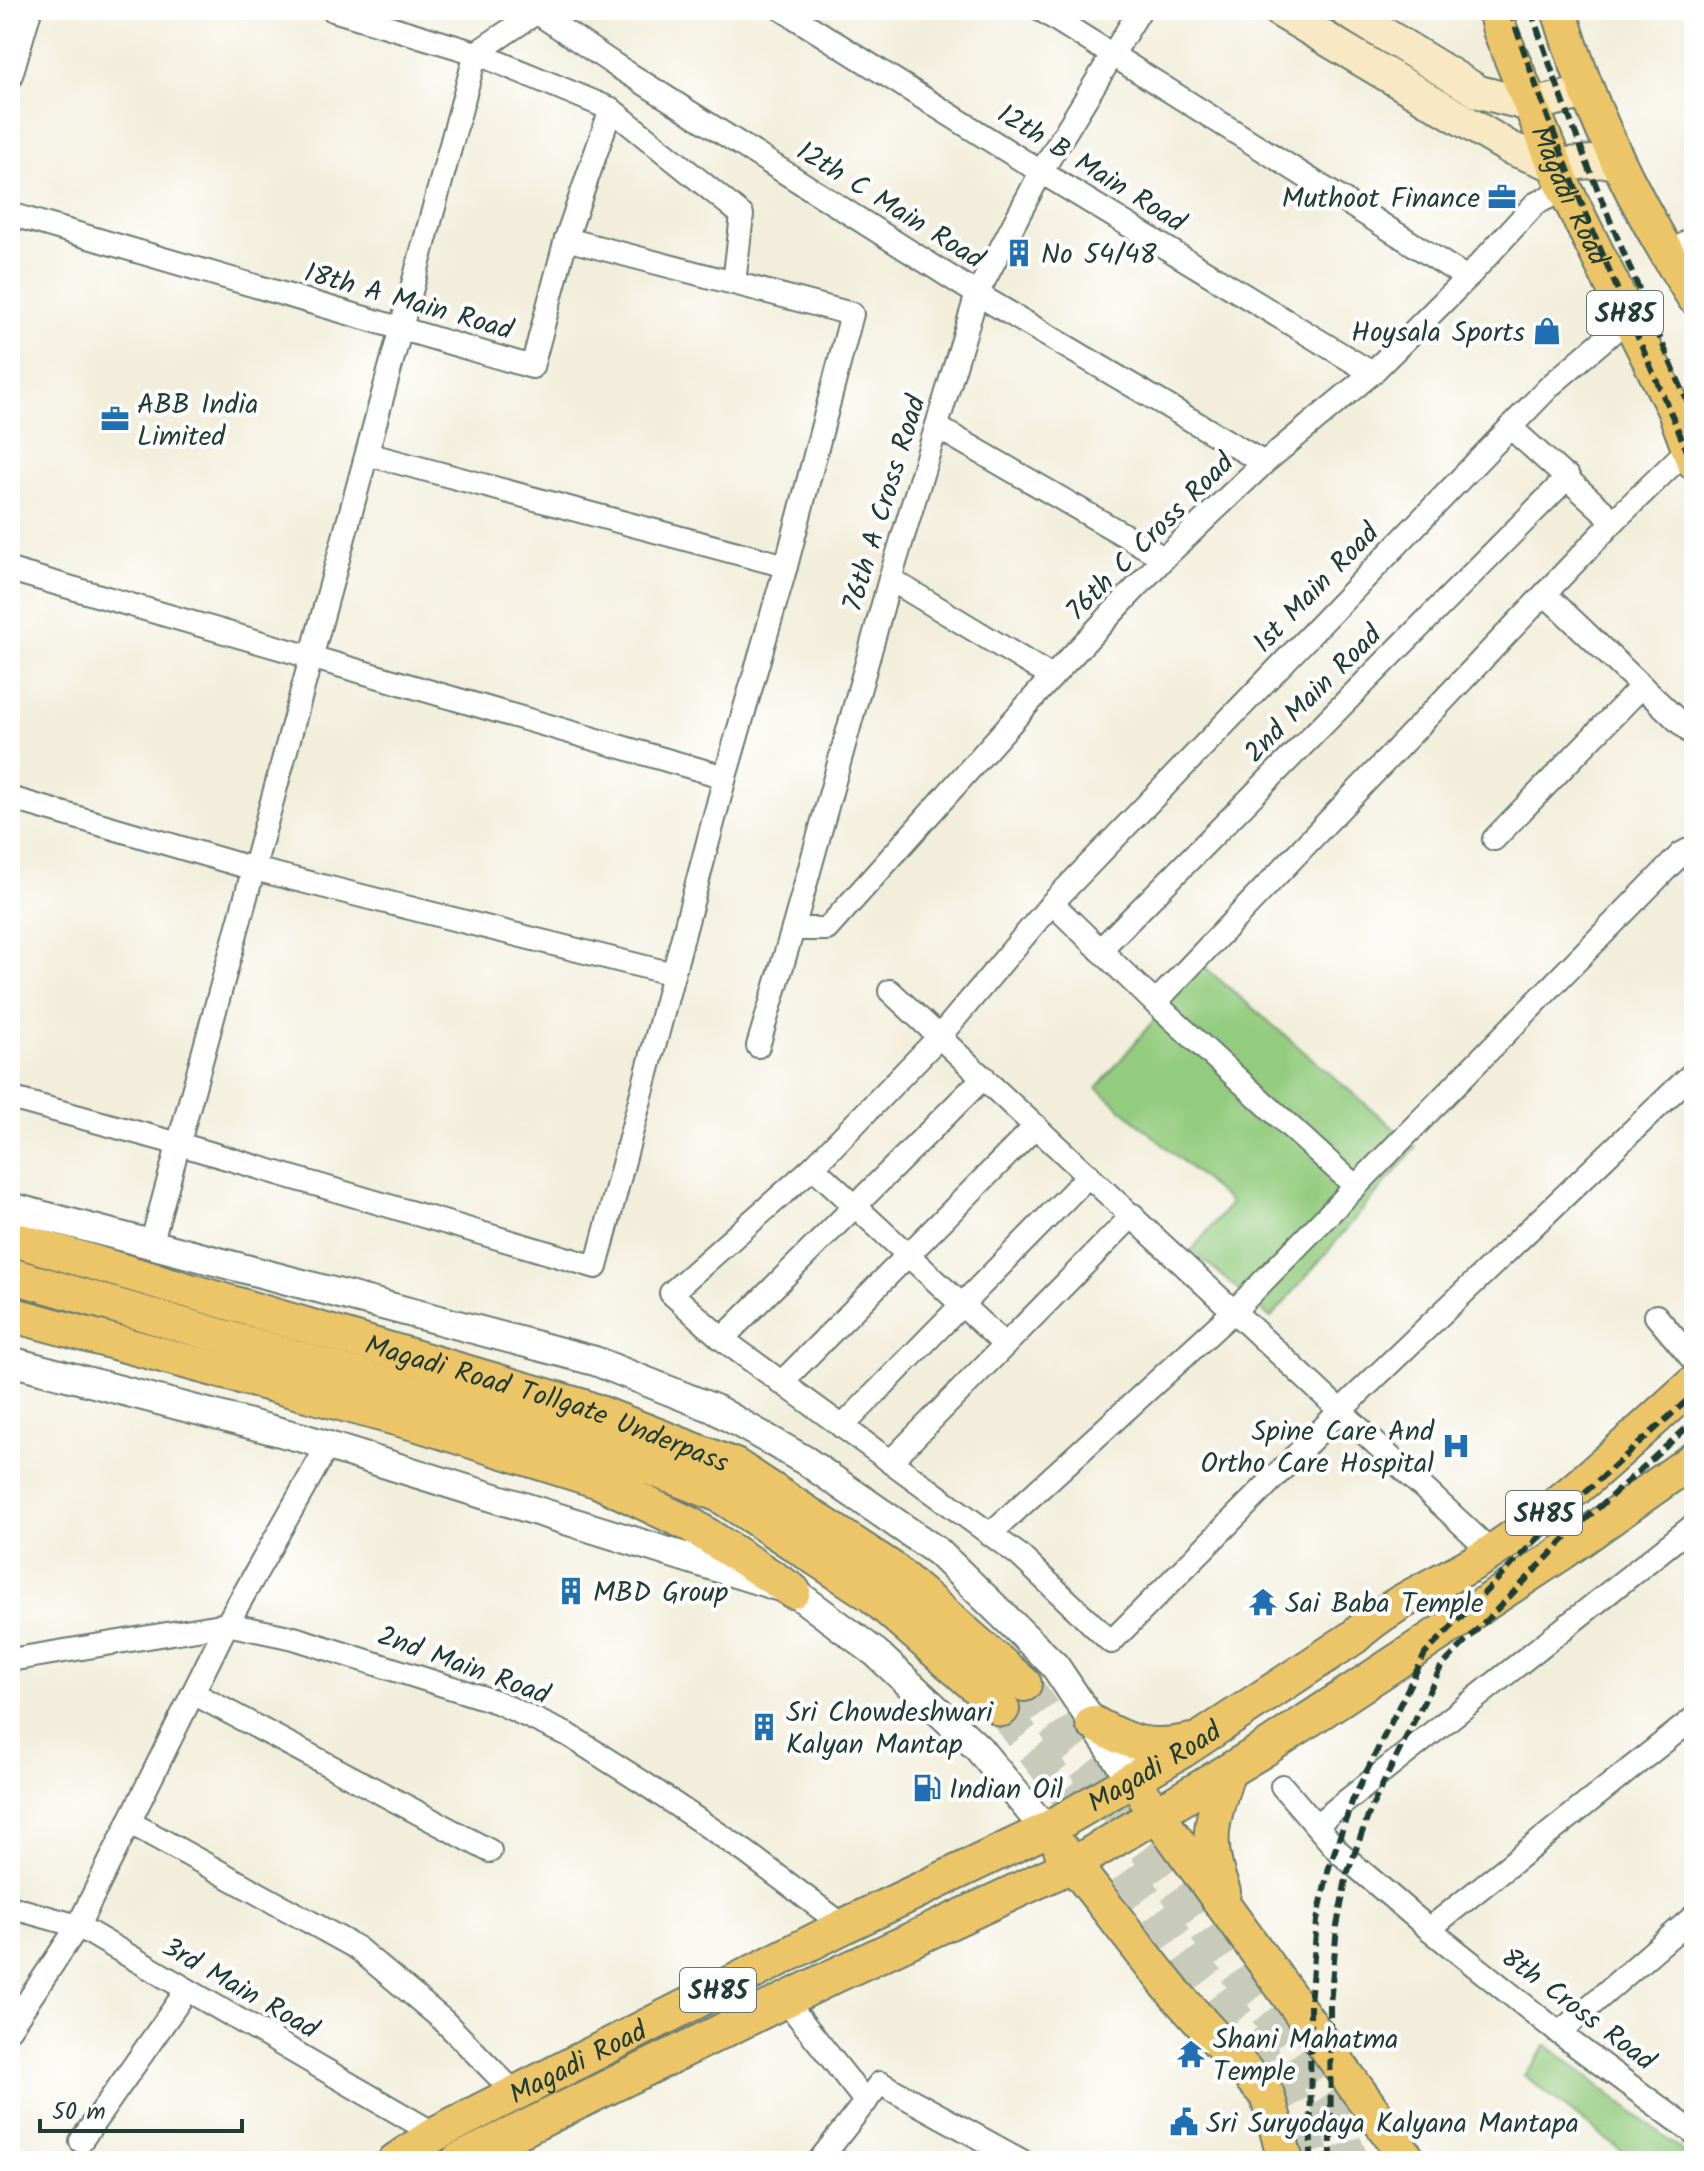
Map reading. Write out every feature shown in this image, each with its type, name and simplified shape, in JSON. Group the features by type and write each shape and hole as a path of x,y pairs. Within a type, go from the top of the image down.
{"main road":[{"path":"1278,10 1559,177 1618,160"},
{"path":"1345,10 1479,92 1530,105 1588,92"},
{"name":"Magadi Road","path":"1495,10 1559,177 1675,411 1691,455"},
{"name":"Magadi Road","path":"1559,10 1588,92 1618,160 1653,233 1681,246 1694,297"},
{"name":"Magadi Road Tollgate Underpass","path":"10,1238 584,1407 735,1466 892,1569 1024,1684"},
{"name":"Magadi Road Tollgate Underpass","path":"10,1275 573,1438 720,1495 872,1595 1002,1709"},
{"path":"10,1314 418,1424 599,1481 691,1525 793,1591"},
{"name":"Magadi Road","path":"395,2161 435,2134 844,1926 1046,1830 1132,1781 1354,1637 1376,1616 1492,1552 1576,1489 1694,1383"},
{"name":"Magadi Road","path":"458,2161 785,2000 1074,1864 1227,1773 1563,1552 1694,1459"},
{"path":"1093,1723 1123,1740 1144,1745 1164,1747 1199,1739"},
{"path":"1227,1773 1211,1834 1212,1863 1234,1920"},
{"path":"1132,1781 1409,2161"},
{"path":"1046,1830 1170,1988 1267,2095 1286,2161"}],"street":[{"path":"10,79 30,10"},
{"path":"333,10 476,53 611,109 742,215 734,283"},
{"name":"12th B Main Road","path":"783,10 1041,172 1372,373"},
{"path":"1041,10 1467,278"},
{"name":"76th A Cross Road","path":"758,1046 890,579 977,294 1041,172 1140,10"},
{"path":"151,1245 476,53 537,11"},
{"name":"12th C Main Road","path":"537,11 615,65 977,294 1264,463"},
{"name":"18th A Main Road","path":"10,214 532,367 566,239 611,109"},
{"name":"76th C Cross Road","path":"793,929 827,929 1052,677 1164,558 1264,463 1372,373 1467,278 1559,177"},
{"path":"10,1098 179,1144 596,1267 725,777 786,566 852,314 566,239"},
{"name":"1st Main Road","path":"722,1339 671,1293 813,1167 940,1036 1052,903 1551,385 1628,319"},
{"path":"937,427 1164,558"},
{"path":"1510,427 1614,521"},
{"path":"367,454 786,566"},
{"path":"1155,1003 1614,521 1691,455"},
{"name":"2nd Main Road","path":"1100,950 1568,477"},
{"path":"10,570 725,777"},
{"path":"890,579 1052,677"},
{"path":"1545,594 1694,736"},
{"path":"1494,839 1642,686"},
{"path":"10,798 254,869 673,974"},
{"path":"990,1534 1234,1310 1681,854 1694,847"},
{"path":"1052,903 1155,1003 1355,1186"},
{"path":"890,991 1492,1552"},
{"path":"984,1077 722,1339 1019,1555 1111,1642 1341,1410 1694,1072"},
{"path":"781,1383 1036,1126"},
{"path":"813,1167 1005,1345"},
{"path":"842,1427 1089,1175"},
{"path":"10,1207 595,1361 715,1409 806,1461 938,1552 1055,1666 1132,1781"},
{"path":"890,1462 1133,1215"},
{"path":"1656,1316 1694,1361"},
{"path":"10,1361 327,1447 793,1591 876,1653 978,1748 1046,1830"},
{"path":"10,2028 78,1926 227,1624 327,1447"},
{"path":"1316,1825 1694,1525"},
{"name":"2nd Main Road","path":"10,1660 227,1624 294,1638 497,1702 570,1736 747,1853 844,1926"},
{"path":"193,1693 490,1851"},
{"path":"1429,1929 1694,1718"},
{"name":"8th Cross Road","path":"1282,1786 1339,1852 1429,1929 1559,2033 1694,2133"},
{"path":"129,1822 357,1948 443,2020 515,2093"},
{"name":"3rd Main Road","path":"10,1907 78,1926 435,2134"},
{"path":"1559,2033 1694,1916"},
{"path":"81,2141 187,1990"},
{"path":"785,2000 866,2102"},
{"path":"819,2161 880,2083 1022,2161"}],"green space":[{"path":"1201,964 1416,1147 1271,1318 1192,1250 1231,1203 1097,1088"},
{"path":"1547,2045 1694,2161 1634,2161 1524,2075"}],"tunnel":[{"path":"1024,1684 1271,2019 1328,2104 1352,2161"},
{"path":"1002,1709 1250,2036 1301,2117 1314,2161"}],"railway":[{"path":"1510,10 1573,183 1694,467"},
{"path":"1531,10 1587,164 1694,417"},
{"path":"1311,2161 1310,2004 1317,1921 1329,1867 1353,1799 1425,1654 1562,1513 1694,1394"},
{"path":"1331,2161 1330,2005 1337,1926 1347,1874 1371,1808 1441,1667 1576,1528 1694,1421"}],"place":[{"name":"Muthoot Finance","path":"1502,197"},
{"name":"No 54/48","path":"1019,253"},
{"name":"Hoysala Sports","path":"1547,331"},
{"name":"ABB India Limited","path":"115,419"},
{"name":"Spine Care And Ortho Care Hospital","path":"1456,1446"},
{"name":"MBD Group","path":"571,1591"},
{"name":"Sai Baba Temple","path":"1263,1602"},
{"name":"Sri Chowdeshwari Kalyan Mantap","path":"764,1727"},
{"name":"Indian Oil","path":"927,1788"},
{"name":"Shani Mahatma Temple","path":"1191,2054"},
{"name":"Sri Suryodaya Kalyana Mantapa","path":"1184,2122"}]}
